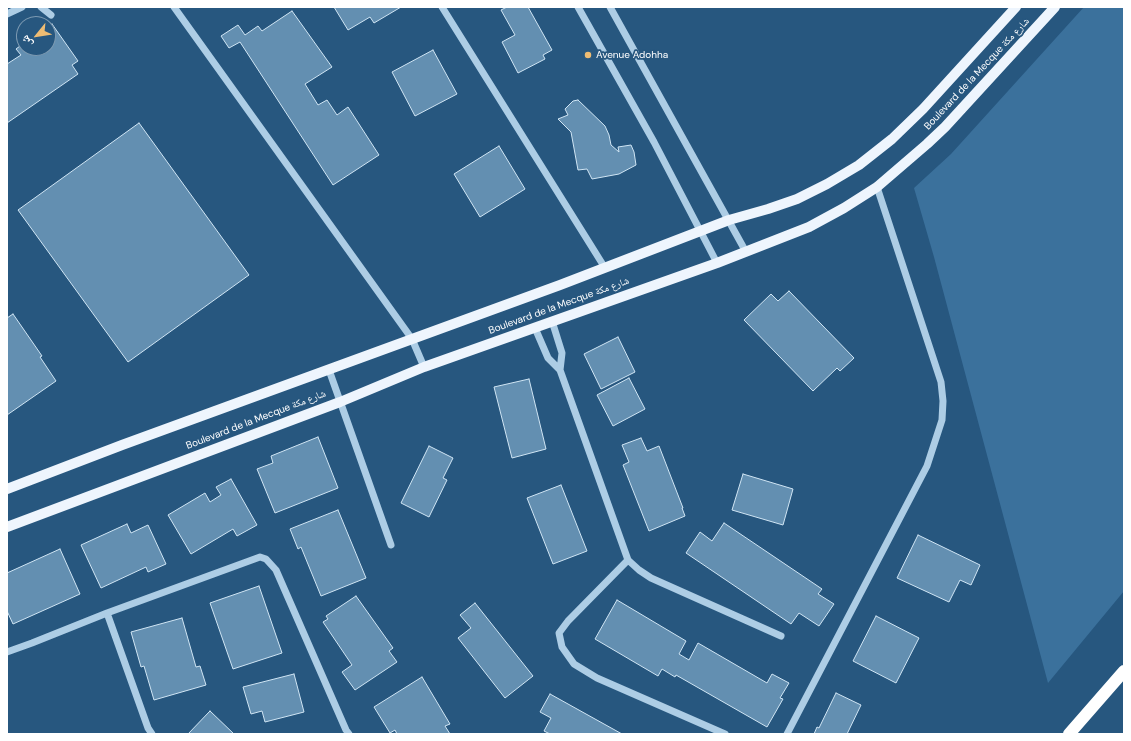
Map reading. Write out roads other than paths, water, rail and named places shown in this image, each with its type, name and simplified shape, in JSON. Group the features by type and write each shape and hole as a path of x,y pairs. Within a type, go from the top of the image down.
{"highway":[{"path":"1069,734 1124,671"}],"main road":[{"name":"Boulevard de la Mecque شارع مكة","path":"7,490 122,445 412,340 729,220 768,209 827,184 859,164 892,139 923,109 1016,7"},
{"name":"Boulevard de la Mecque شارع مكة","path":"7,527 340,402 424,367 717,263 809,227 844,208 876,186 927,144 945,127 1055,7"}],"street":[{"path":"7,14 22,7"},
{"path":"41,7 51,15"},
{"path":"174,7 412,340 424,367"},
{"path":"442,7 605,268"},
{"path":"578,7 654,142 717,263"},
{"path":"610,7 746,252"},
{"path":"787,734 927,466 942,420 943,401 941,382 876,186"},
{"path":"552,321 562,353 560,370"},
{"path":"535,328 546,356 560,370 628,560 651,578 781,636"},
{"path":"329,370 391,545"},
{"path":"7,652 107,613 260,557 266,558 276,570 349,734"},
{"path":"628,560 568,621 559,633 562,647 574,664 597,678 725,734"},
{"path":"107,613 152,734"}],"place":[{"name":"Avenue Adohha","path":"588,55"}]}
